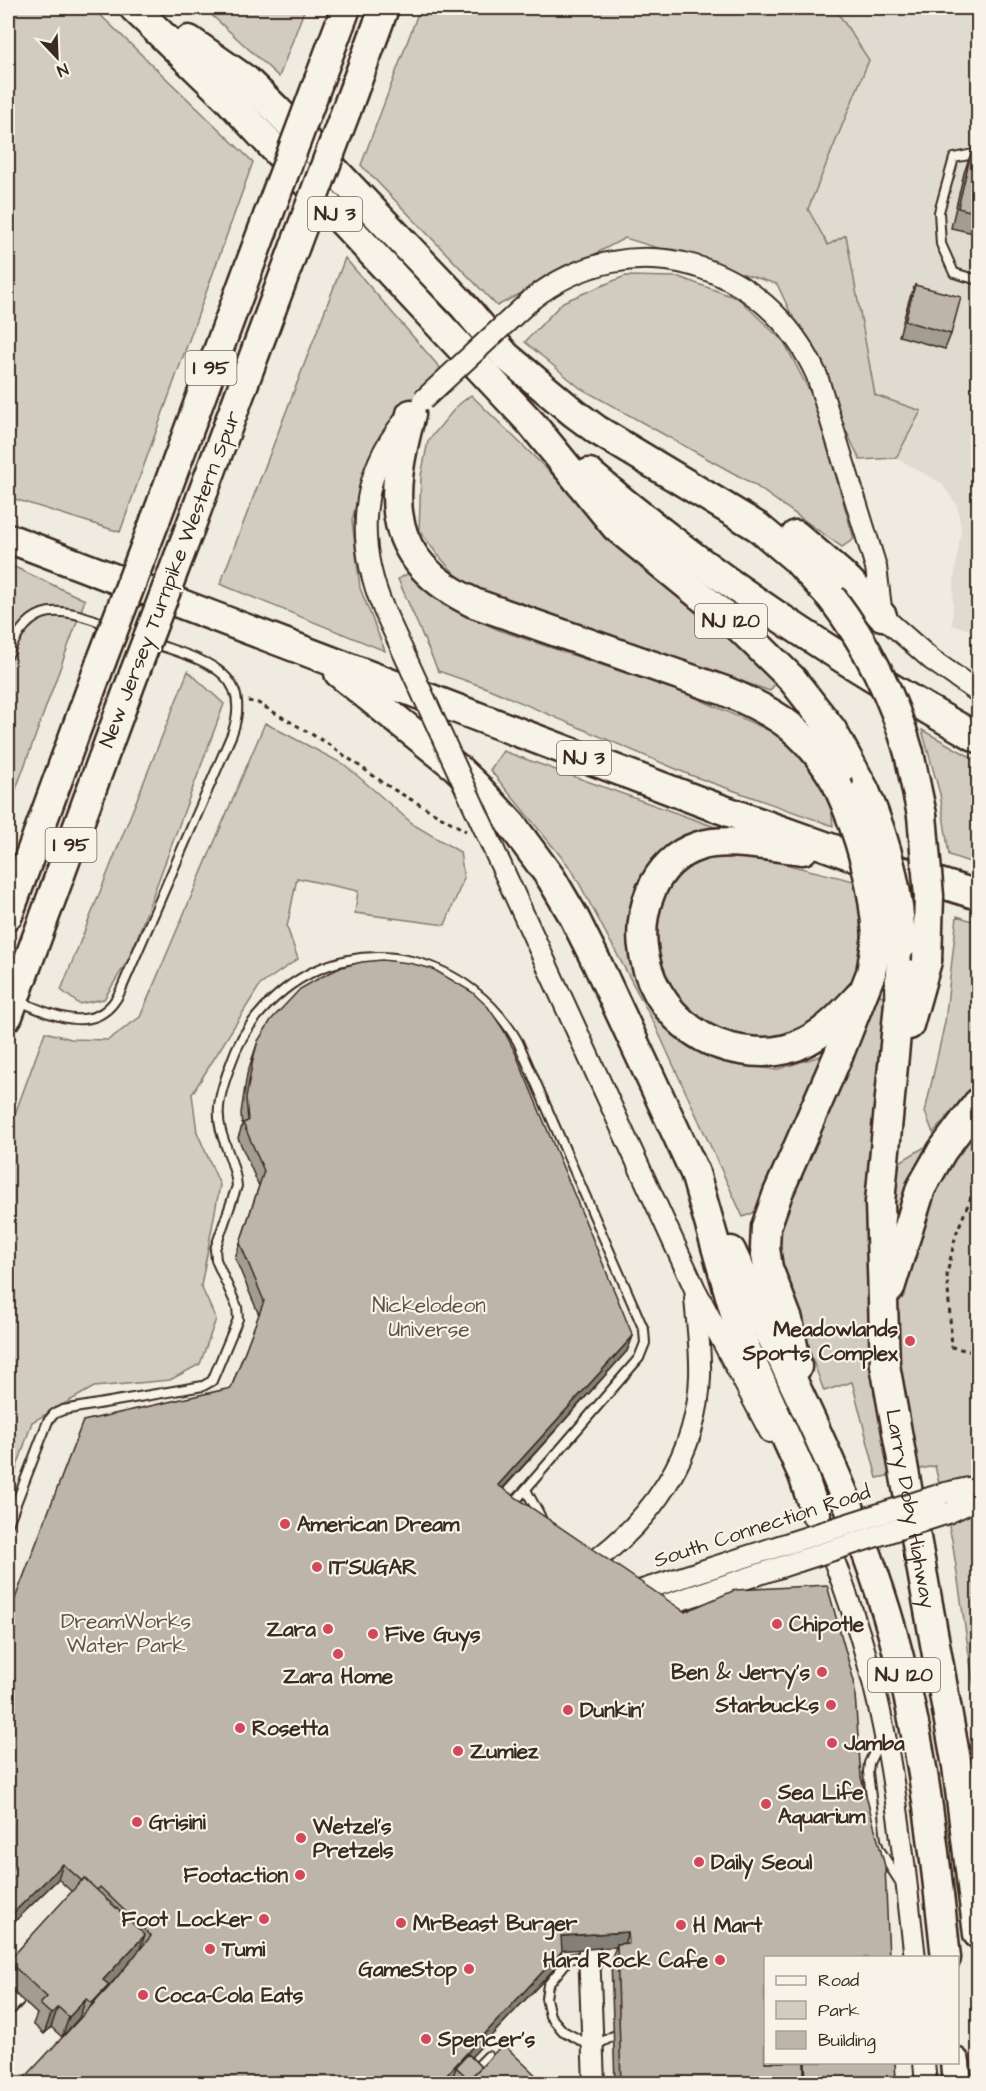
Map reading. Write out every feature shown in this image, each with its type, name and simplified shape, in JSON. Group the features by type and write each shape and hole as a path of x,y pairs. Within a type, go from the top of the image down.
{"highway":[{"name":"NJ 3","path":"134,8 235,106 532,424 655,529 748,597 854,666 978,738"},
{"path":"143,8 246,80 462,304 506,356 574,413 621,445 758,527 796,559 831,597 857,633 879,671 899,720 909,753 922,815 929,896 927,961 892,1081"},
{"name":"New Jersey Turnpike Western Spur","path":"11,1007 384,8"},
{"path":"360,73 399,8"},
{"name":"New Jersey Turnpike Western Spur","path":"8,915 341,15"},
{"path":"462,304 530,364 565,391 740,496 775,520 826,561 882,616"},
{"path":"417,407 399,457 396,485 398,510 407,545 432,577 444,587 474,603 725,691 779,717 797,731 816,752 837,783 850,816 889,941 862,993 841,1049 778,1193 766,1227 765,1248 768,1268 788,1320 804,1407"},
{"name":"NJ 120","path":"532,424 616,527 741,629 792,679 832,730 865,791 893,876 899,914 889,941 899,994 892,1081"},
{"name":"NJ 3","path":"8,538 636,778 850,855 978,895"},
{"name":"NJ 120","path":"319,657 456,766 501,812 532,852 587,940 695,1173"},
{"path":"850,855 731,842 696,846 676,857 654,884 643,920 643,944 646,968 651,981 673,1016 695,1034 737,1050 766,1052 793,1047 805,1042 824,1030 862,993"},
{"name":"Larry Doby Highway","path":"892,1081 880,1202 885,1365 957,1766 978,1934"},
{"path":"883,1310 921,1188 942,1151 978,1102"},
{"path":"695,1173 744,1345 803,1475 816,1514"},
{"name":"Larry Doby Highway","path":"695,1173 804,1407 861,1538 881,1593 911,1704 925,1789 946,1956"},
{"path":"956,2064 957,2084"}],"street":[{"path":"915,1956 884,1731 856,1620 816,1514 794,1479 695,1289 384,610 370,575 367,557 366,511 378,465 390,440 417,407 532,298 553,283 581,270 615,261 651,259 684,263 714,272 742,286 769,308 792,332 810,361 817,376 876,567 882,616 932,660 978,692"},
{"path":"589,1565 620,1541 647,1514 667,1485 689,1438 697,1404 700,1375 695,1289"},
{"name":"South Connection Road","path":"630,1594 945,1493 978,1486"},
{"path":"653,1610 674,1601 948,1513 978,1499"},
{"path":"589,1952 594,2084"},
{"path":"8,2004 44,1965"}],"lane":[{"path":"978,153 954,158 939,212 941,244 954,273 978,280"},
{"path":"8,655 26,624 47,612 64,611 80,614 124,631"},
{"path":"11,1007 81,1020 106,1012 117,999 232,734 237,716 238,699 232,685 216,669 135,635"},
{"path":"8,1524 48,1421 54,1414 63,1410 203,1386 212,1381 238,1319 237,1307 216,1260 215,1249 237,1186 236,1177 220,1134 219,1107 234,1054 255,1018 291,985 308,974 337,963 370,957 413,960 443,971 482,995 503,1018 518,1042 644,1330 645,1343 639,1358 507,1510"},
{"path":"526,1489 530,1500 540,1513 545,1529"},
{"path":"884,1731 869,1763 867,1793 879,1849 908,1894"},
{"path":"589,1952 569,1959 548,1985 546,1998 550,2016 563,2031 592,2047 613,2036"},
{"path":"460,2084 488,2056 503,2070"}],"path":[{"path":"238,699 258,703 325,742 391,788 468,832"},
{"path":"978,1180 956,1234 947,1274 952,1347 978,1353"}],"shaded area":[{"path":"838,8 978,8 978,632 952,625 954,580 961,529 957,505 941,483 896,458 921,411 875,395 846,235 828,246 808,209 869,60 838,13"}],"green space":[{"path":"8,8 93,8 253,162 120,532 8,497"},
{"path":"204,8 305,8 279,77"},
{"path":"420,8 838,8 838,13 869,60 808,209 828,245 846,235 875,395 921,411 896,458 860,460 777,284 625,238 497,306 361,165"},
{"path":"345,258 441,369 401,410 370,455 352,520 360,588 385,651 220,584"},
{"path":"625,276 679,277 739,299 784,342 813,398 854,539 842,547 753,484 580,388 525,342 563,302"},
{"path":"471,395 602,523 779,678 770,691 468,588 419,530 421,476 428,441 457,406"},
{"path":"8,564 85,600 8,811"},
{"path":"413,571 443,605 499,630 687,694 784,737 830,796 833,826 690,775 487,688 438,671 398,579"},
{"path":"188,671 224,704 130,957 104,999 79,1004 61,990"},
{"path":"265,723 345,765 414,825 460,852 464,878 445,925 355,913 358,891 297,878 287,927 298,959 260,985 192,1094 197,1132 220,1185 201,1286 216,1319 200,1364 170,1380 94,1387 32,1422 8,1494 8,1133 45,1032 71,1039 108,1040 140,1017"},
{"path":"922,730 978,761 978,865 949,855 940,794"},
{"path":"503,751 729,832 639,890 682,1036 715,1058 775,1070 830,1053 760,1210 743,1217 655,1025 572,870 490,770"},
{"path":"706,856 752,856 858,882 867,940 861,973 826,1015 782,1038 761,1040 717,1031 690,1013 672,993 656,951 659,916 672,881 693,862"},
{"path":"957,916 978,923 978,1080 933,1133 925,1112 945,1022"},
{"name":"Meadowlands Sports Complex","path":"877,993 884,997 868,1181 978,1115 978,1715 952,1540 935,1466 877,1478 852,1382 824,1391 781,1274 777,1232"}],"building":[{"path":"971,153 978,155 978,213 958,208"},
{"path":"915,285 961,297 951,334 905,321"},
{"name":"American Dream","path":"382,960 433,969 472,992 488,1007 515,1052 633,1336 498,1485 685,1612 735,1590 827,1585 854,1681 861,1777 885,1866 889,1956 764,1956 764,2064 804,2064 804,2084 621,2084 617,1944 629,1943 628,1932 561,1936 562,1951 438,2084 19,2084 109,1987 151,1936 100,1887 97,1890 84,1878 82,1881 63,1864 8,1918 8,1617 83,1421 231,1388 264,1301 240,1243 264,1171 243,1123 248,1121 246,1098 258,1041 271,1020 300,989 342,967"},
{"path":"84,1878 145,1935 103,1980 109,1985 92,2003 86,1999 69,2017 58,2007 51,2014 40,2004 47,1997 8,1961 8,1949 14,1955"},
{"path":"503,2044 545,2084 465,2084"},
{"path":"468,2054 481,2067 469,2079 456,2067"},
{"path":"805,2064 895,2064 896,2084 806,2084"}],"place":[{"name":"Meadowlands Sports Complex","path":"910,1341"},
{"name":"American Dream","path":"285,1524"},
{"name":"IT'SUGAR","path":"317,1567"},
{"name":"Chipotle","path":"777,1624"},
{"name":"Zara","path":"328,1629"},
{"name":"Five Guys","path":"373,1634"},
{"name":"Zara Home","path":"338,1654"},
{"name":"Ben & Jerry's","path":"822,1672"},
{"name":"Starbucks","path":"831,1705"},
{"name":"Dunkin'","path":"568,1710"},
{"name":"Rosetta","path":"240,1728"},
{"name":"Jamba","path":"832,1743"},
{"name":"Zumiez","path":"458,1751"},
{"name":"Sea Life Aquarium","path":"766,1804"},
{"name":"Grisini","path":"137,1822"},
{"name":"Wetzel's Pretzels","path":"301,1838"},
{"name":"Daily Seoul","path":"699,1862"},
{"name":"Footaction","path":"300,1875"},
{"name":"Foot Locker","path":"264,1919"},
{"name":"MrBeast Burger","path":"401,1923"},
{"name":"H Mart","path":"681,1925"},
{"name":"Tumi","path":"210,1949"},
{"name":"Hard Rock Cafe","path":"720,1960"},
{"name":"GameStop","path":"469,1969"},
{"name":"Coca-Cola Eats","path":"143,1995"},
{"name":"Spencer's","path":"426,2039"}],"park label":[{"name":"Nickelodeon Universe","path":"429,1317"},
{"name":"DreamWorks Water Park","path":"126,1633"}]}
